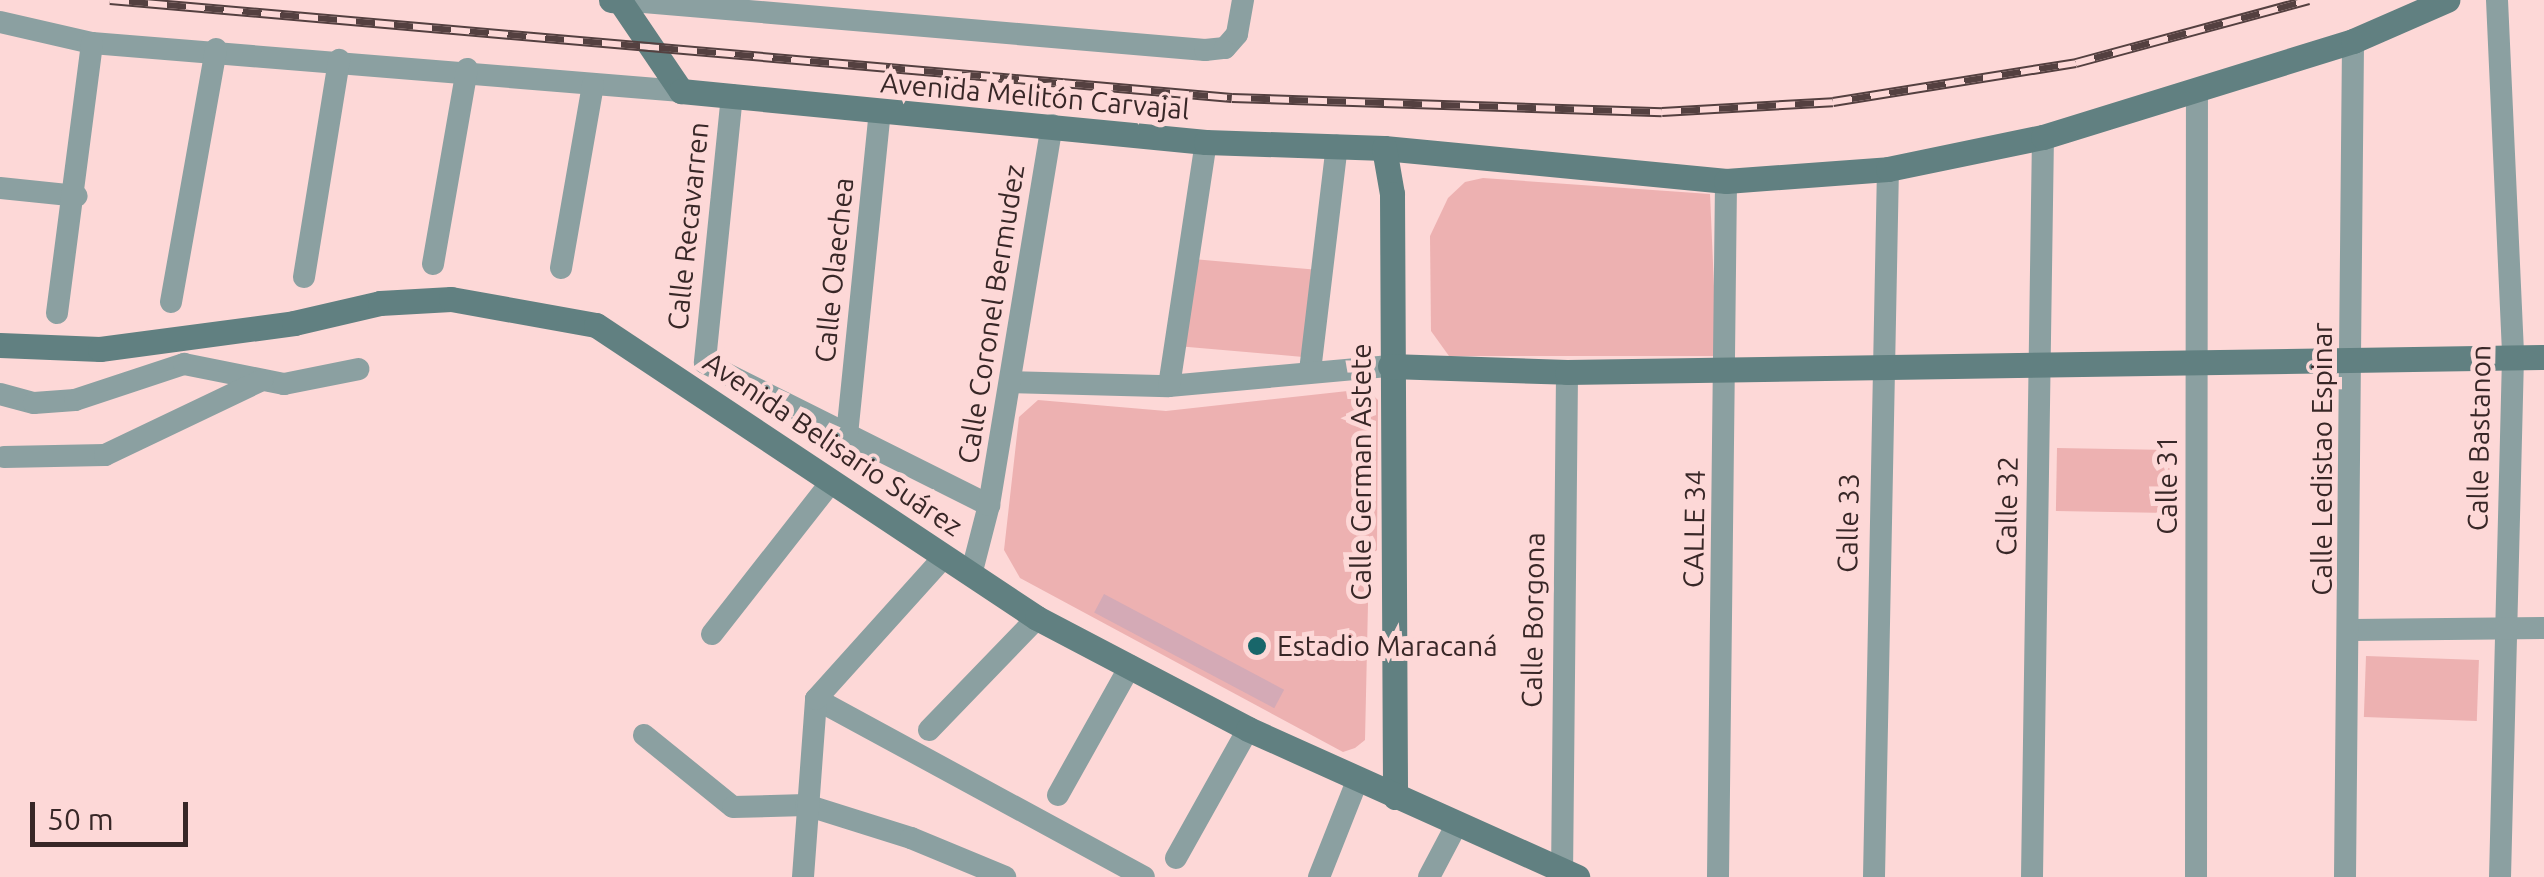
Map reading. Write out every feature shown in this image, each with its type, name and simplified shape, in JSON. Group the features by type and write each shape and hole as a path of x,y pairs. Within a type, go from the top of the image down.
{"street":[{"path":"611,0 1205,50 1225,48 1236,34 1243,0"},
{"path":"620,0 681,91"},
{"name":"Avenida Melitón Carvajal","path":"0,22 92,43 467,68 594,85 1206,142 1384,148 1726,182 1888,169 2043,137 2197,93 2353,41 2447,0"},
{"name":"Calle Bastanon","path":"2497,0 2513,357 2500,877"},
{"name":"Calle Ledistao Espinar","path":"2344,877 2352,630 2353,41"},
{"path":"58,313 77,196 92,43"},
{"path":"171,302 216,49"},
{"path":"304,276 339,60"},
{"path":"434,264 467,68"},
{"path":"561,268 594,85"},
{"name":"Calle 31","path":"2196,877 2197,93"},
{"name":"Calle Recavarren","path":"732,95 704,363 847,434"},
{"name":"Calle Olaechea","path":"847,434 880,111"},
{"name":"Calle Coronel Bermudez","path":"972,571 990,505 1052,125"},
{"name":"Calle 32","path":"2032,877 2043,137"},
{"path":"1169,386 1206,142"},
{"path":"1310,370 1337,146"},
{"name":"Calle German Astete","path":"1384,148 1392,194 1394,797"},
{"name":"Calle 33","path":"1874,877 1880,369 1888,169"},
{"name":"CALLE 34","path":"1718,877 1726,182"},
{"path":"0,188 77,196"},
{"name":"Avenida Belisario Suárez","path":"0,345 100,349 294,323 380,303 451,299 596,325 944,557 972,571 1037,618 1248,730 1567,875"},
{"path":"1011,382 1169,386 1310,370 1390,366 1568,372 2544,357"},
{"path":"0,394 34,403 75,400 184,364 284,384 359,369"},
{"name":"Calle Borgona","path":"1567,875 1568,372"},
{"path":"4,457 106,455 262,380"},
{"path":"847,434 990,505"},
{"path":"712,634 832,482"},
{"path":"803,877 816,698 944,557"},
{"path":"929,730 1037,618"},
{"path":"2352,630 2544,628"},
{"path":"1058,795 1130,666"},
{"path":"816,698 1144,877"},
{"path":"1176,858 1248,730"},
{"path":"644,735 733,807 806,806 911,838 1004,877"},
{"path":"1319,877 1357,780"},
{"path":"1429,877 1457,824"}],"shaded area":[{"path":"1483,178 1710,194 1717,356 1449,356 1431,331 1430,236 1448,198 1465,182"},
{"path":"1193,259 1314,270 1306,357 1185,347"},
{"name":"Estadio Maracaná","path":"1366,389 1378,400 1377,550 1369,558 1365,740 1355,748 1343,752 1020,578 1004,550 1019,417 1038,400 1166,411"},
{"path":"2057,448 2170,450 2169,513 2056,511"},
{"path":"2366,656 2479,660 2477,721 2364,717"}],"building":[{"path":"1104,594 1284,690 1274,708 1094,613"}],"railway":[{"path":"110,0 1232,98 1662,112 1833,102 2076,63 2309,0"}],"place":[{"name":"Estadio Maracaná","path":"1257,646"}]}
